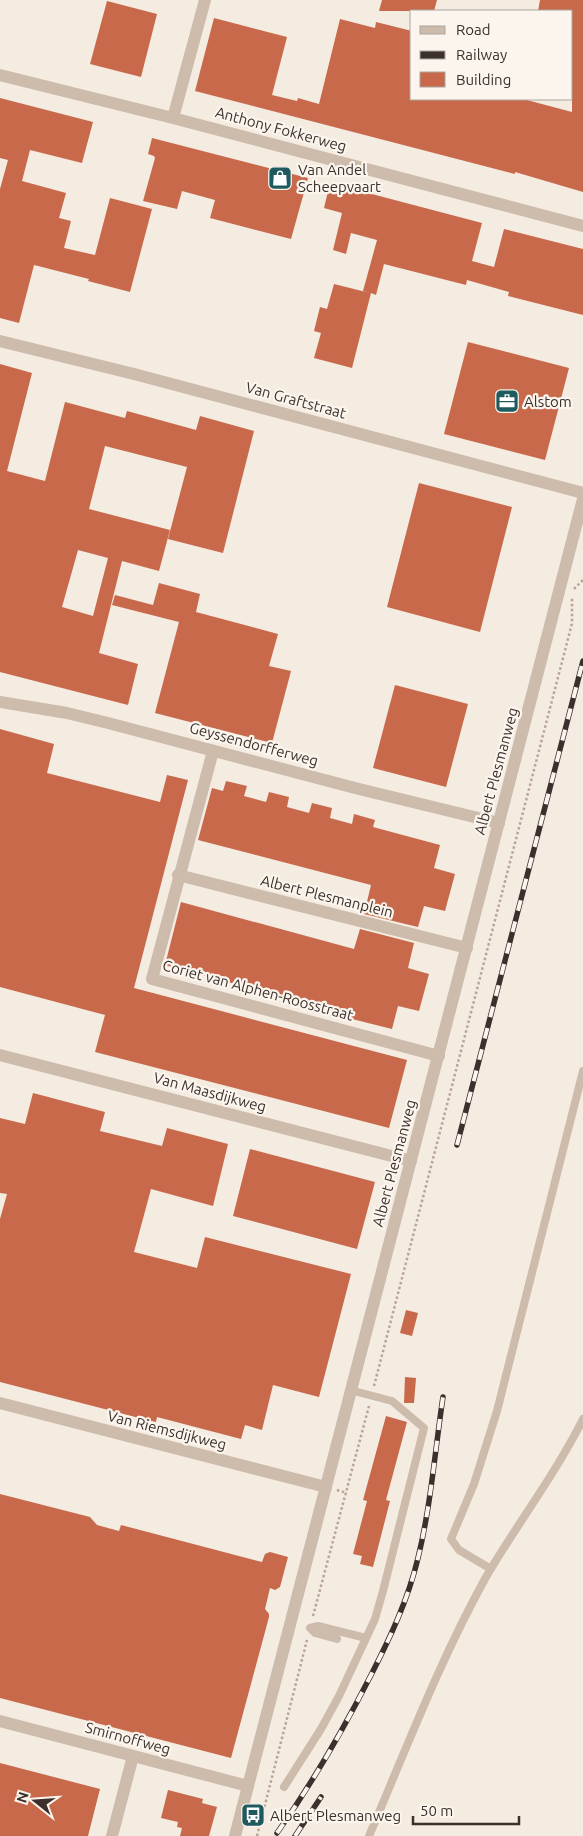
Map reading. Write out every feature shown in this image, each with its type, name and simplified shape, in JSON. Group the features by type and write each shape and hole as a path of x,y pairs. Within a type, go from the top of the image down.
{"street":[{"path":"173,118 205,0"},
{"name":"Anthony Fokkerweg","path":"0,74 583,226"},
{"name":"Van Graftstraat","path":"0,341 144,376 583,493"},
{"name":"Albert Plesmanweg","path":"235,1836 583,499"},
{"name":"Geyssendorfferweg","path":"0,702 67,714 499,823"},
{"name":"Coriet van Alphen-Roosstraat","path":"213,751 178,875 152,979 439,1056"},
{"name":"Albert Plesmanplein","path":"178,875 467,948"},
{"name":"Van Maasdijkweg","path":"0,1055 411,1161"},
{"name":"Van Riemsdijkweg","path":"0,1403 326,1487"},
{"name":"Smirnoffweg","path":"0,1721 248,1786"},
{"path":"112,1836 133,1756"}],"lane":[{"path":"491,1570 459,1550 451,1539 474,1484 497,1411 583,1071"},
{"path":"284,1787 321,1729 352,1671 366,1638 380,1602 424,1428 392,1401 350,1390"},
{"path":"369,1836 437,1673 491,1570 554,1471 583,1419"},
{"path":"310,1628 315,1633 366,1638"}],"path":[{"path":"256,1836 569,635 572,623 572,592 583,580"}],"building":[{"path":"382,0 437,0 434,10 379,11"},
{"path":"540,0 583,0 583,192 515,172 515,174 195,91 214,18 287,37 272,95 297,101 298,98 319,104 340,19 375,28 376,22 410,30 410,100 527,100 572,112 573,10 538,10"},
{"path":"107,1 157,14 141,77 90,64"},
{"path":"0,98 93,122 82,163 30,150 22,181 66,193 59,218 71,221 64,248 95,255 110,198 152,209 130,292 34,265 19,323 0,318 0,189 8,160 0,158"},
{"path":"152,138 308,178 291,239 210,218 215,200 182,191 177,209 143,201 155,158 148,154"},
{"path":"330,183 482,223 472,261 494,267 504,229 583,249 583,315 508,296 509,292 467,280 466,285 384,264 376,295 371,293 352,368 314,358 321,333 314,331 320,307 327,309 334,284 370,293 363,291 377,240 351,233 346,254 333,250 342,213 324,208"},
{"name":"Alstom","path":"468,342 569,368 545,460 444,434"},
{"path":"0,364 32,373 7,471 45,481 65,402 125,418 127,411 196,430 200,416 254,431 223,553 168,539 187,467 105,446 89,509 170,530 159,571 122,561 99,653 138,664 128,705 0,672","holes":["78,550 108,558 93,616 62,607"]},
{"path":"419,483 512,507 480,632 387,607"},
{"path":"159,583 200,594 196,612 278,634 269,666 291,671 272,743 155,713 179,622 112,605 115,595 153,605"},
{"path":"395,685 468,704 446,787 373,768"},
{"path":"0,729 54,744 47,773 160,802 167,775 188,780 134,988 407,1060 389,1128 95,1052 105,1015 0,987"},
{"path":"226,781 247,786 244,796 266,802 269,792 289,797 287,807 309,813 312,803 332,808 330,818 352,824 354,814 375,820 373,827 440,845 434,868 455,874 445,911 424,906 418,927 364,914 371,885 198,840 212,788 223,791"},
{"path":"181,902 354,949 360,929 414,943 408,968 429,974 419,1011 398,1006 392,1029 336,1015 337,1012 165,965"},
{"path":"33,1093 105,1112 100,1131 162,1146 167,1128 228,1144 213,1206 151,1189 134,1252 197,1268 205,1237 351,1274 319,1397 273,1385 262,1430 245,1425 241,1439 157,1417 156,1422 147,1420 0,1382 0,1219 7,1194 0,1193 0,1118 25,1124"},
{"path":"250,1149 375,1182 357,1249 233,1216"},
{"path":"406,1310 418,1313 412,1336 400,1333"},
{"path":"405,1377 416,1378 414,1403 404,1403"},
{"path":"386,1416 407,1422 386,1500 390,1501 373,1567 360,1564 362,1556 353,1554 367,1501 363,1500"},
{"path":"0,1494 90,1517 97,1525 119,1531 121,1525 262,1562 265,1554 270,1552 288,1557 280,1587 275,1590 270,1588 265,1609 269,1617 231,1758 0,1698"},
{"path":"0,1763 100,1789 88,1836 0,1836"},
{"path":"168,1790 203,1799 202,1803 217,1807 209,1836 180,1836 182,1828 177,1827 178,1822 161,1818"}],"railway":[{"path":"457,1145 583,661"},
{"path":"277,1833 315,1776 349,1717 385,1648 404,1604 414,1574 430,1498 443,1397"},
{"path":"295,1836 321,1797"}],"place":[{"name":"Van Andel Scheepvaart","path":"280,178"},
{"name":"Alstom","path":"507,401"},
{"name":"Albert Plesmanweg","path":"253,1815"}]}
